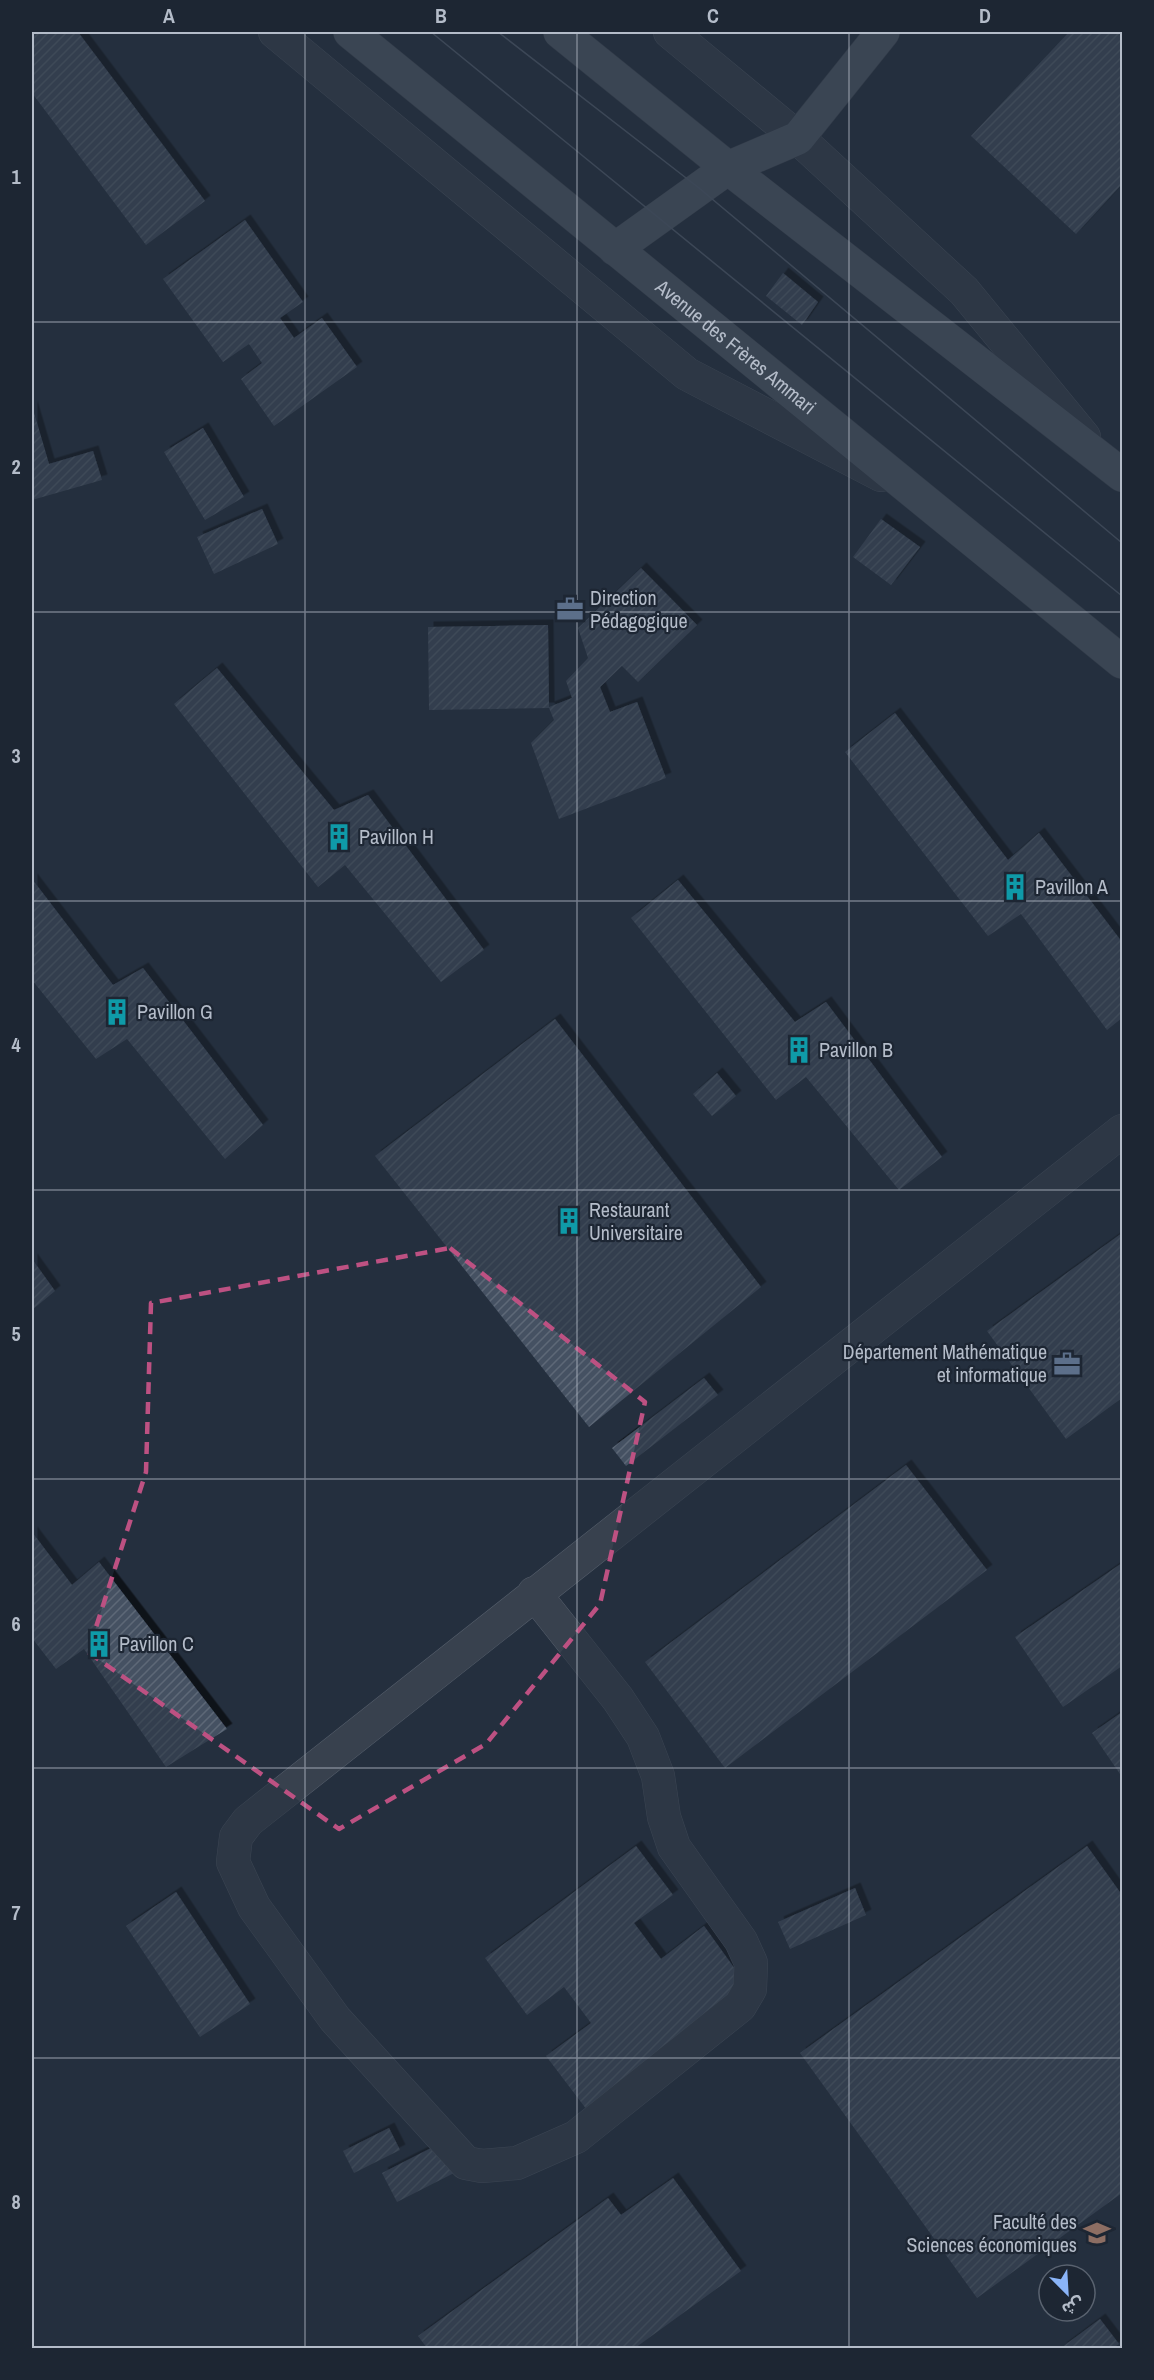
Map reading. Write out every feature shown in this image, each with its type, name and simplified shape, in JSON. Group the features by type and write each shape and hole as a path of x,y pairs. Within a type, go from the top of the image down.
{"main road":[{"name":"Avenue des Frères Ammari","path":"350,32 1122,662"},
{"path":"560,32 728,168 1111,466"},
{"path":"615,249 728,168 798,138 883,32"}],"street":[{"path":"275,32 687,374 918,495"},
{"path":"670,32 798,138 964,291 1111,466"},
{"path":"534,1593 618,1699 644,1737 658,1776 664,1817 674,1847 741,1941 751,1963 752,1977 750,1989 740,2006 576,2138 517,2163 482,2166 466,2163 335,2019 254,1907 233,1862 236,1837 248,1821 534,1593 1122,1131"}],"highlighted area":[{"path":"450,1248 645,1402 600,1604 486,1744 339,1829 88,1652 146,1472 151,1303"}],"building":[{"path":"37,32 78,32 205,201 146,245 32,93 32,36"},
{"path":"1069,32 1122,32 1122,184 1076,234 971,136"},
{"path":"245,220 303,302 280,318 294,338 322,318 357,367 274,426 241,379 262,363 249,344 223,362 163,279"},
{"path":"783,273 818,302 802,325 766,296"},
{"path":"32,406 49,464 93,451 102,480 32,500"},
{"path":"203,428 244,497 205,520 164,452"},
{"path":"262,509 278,544 214,574 197,537"},
{"path":"881,519 920,547 891,585 853,557"},
{"path":"641,568 697,625 638,682 622,666 600,687 610,712 637,702 666,778 559,819 531,743 554,720 549,708 429,710 428,627 548,625 549,707 572,698 566,681 588,658 578,628"},
{"name":"Pavillon H","path":"217,668 334,810 368,795 484,950 441,982 345,865 318,887 174,704"},
{"name":"Pavillon A","path":"895,713 1008,860 1039,833 1122,942 1122,1018 1107,1030 1021,914 988,936 845,752"},
{"name":"Pavillon G","path":"32,879 113,985 143,968 263,1125 225,1159 127,1039 96,1059 32,980"},
{"name":"Pavillon B","path":"678,880 795,1022 826,1002 942,1157 899,1190 806,1077 776,1100 631,918"},
{"name":"Restaurant Universitaire","path":"555,1019 761,1287 589,1427 375,1156"},
{"path":"717,1073 736,1096 712,1116 693,1094"},
{"name":"Département Mathématique et informatique","path":"1122,1233 1122,1398 1066,1439 987,1331"},
{"path":"32,1259 55,1291 32,1310"},
{"path":"704,1378 718,1395 626,1466 612,1448"},
{"path":"906,1465 987,1570 725,1768 645,1662"},
{"name":"Pavillon C","path":"32,1532 72,1585 99,1562 227,1729 166,1767 84,1649 56,1669 32,1638"},
{"path":"1122,1563 1122,1666 1063,1707 1015,1637"},
{"path":"1122,1712 1122,1777 1092,1733"},
{"path":"636,1846 673,1895 634,1923 661,1959 704,1926 753,1994 590,2114 546,2056 591,2023 564,1987 527,2015 485,1958"},
{"path":"1087,1846 1122,1895 1122,2193 977,2298 800,2053"},
{"path":"855,1888 866,1915 790,1949 778,1922"},
{"path":"176,1892 250,2004 200,2037 126,1926"},
{"path":"389,2128 400,2150 354,2173 343,2151"},
{"path":"441,2143 456,2172 397,2202 382,2173"},
{"path":"673,2178 741,2271 635,2348 427,2348 418,2336 608,2198 621,2215"},
{"path":"1100,2319 1119,2344 1113,2348 1061,2348 1097,2323"}],"tram line":[{"path":"431,32 1122,596"},
{"path":"498,32 699,188 1122,543"}],"place":[{"name":"Direction Pédagogique","path":"570,609"},
{"name":"Pavillon H","path":"339,837"},
{"name":"Pavillon A","path":"1015,887"},
{"name":"Pavillon G","path":"117,1012"},
{"name":"Pavillon B","path":"799,1050"},
{"name":"Restaurant Universitaire","path":"569,1221"},
{"name":"Département Mathématique et informatique","path":"1067,1364"},
{"name":"Pavillon C","path":"99,1644"},
{"name":"Faculté des Sciences économiques","path":"1097,2233"}]}
